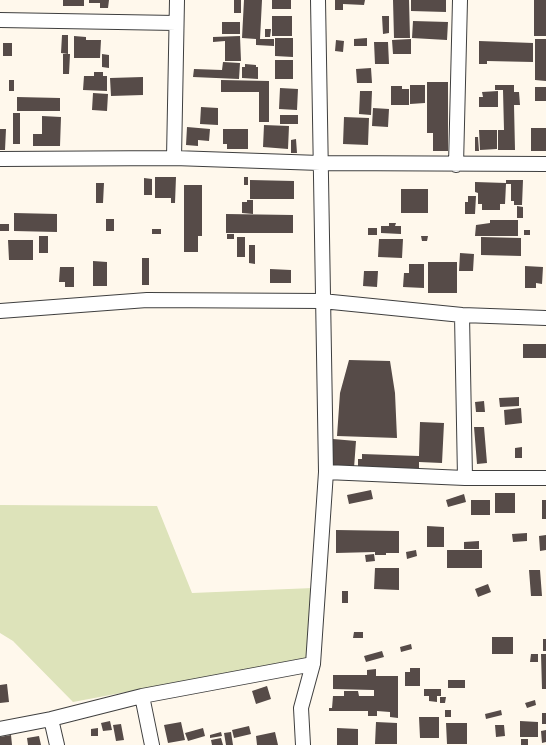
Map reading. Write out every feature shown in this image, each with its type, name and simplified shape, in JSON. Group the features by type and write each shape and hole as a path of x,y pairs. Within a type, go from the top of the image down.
{"street":[{"path":"174,158 177,0"},
{"path":"303,745 301,708 313,664 326,472 318,0"},
{"path":"456,165 460,0"},
{"path":"0,20 176,23"},
{"path":"0,159 174,158 320,163 456,165 546,164"},
{"path":"0,311 146,300 322,302 462,315 546,318"},
{"path":"462,315 466,478"},
{"path":"326,472 466,478 546,478"},
{"path":"0,729 51,719 142,696 313,664"},
{"path":"142,696 152,745"},
{"path":"51,719 56,745"}],"green space":[{"path":"0,505 157,506 192,593 313,588 307,658 73,702 13,641 0,633"}],"building":[{"path":"63,0 84,0 84,6 63,6"},
{"path":"89,0 109,0 108,8 100,8 100,3 89,3"},
{"path":"234,0 241,0 241,13 234,13"},
{"path":"244,0 262,0 260,39 274,39 274,46 256,45 256,39 242,38"},
{"path":"272,0 291,0 291,9 272,9"},
{"path":"335,0 365,0 364,5 343,4 343,10 335,10"},
{"path":"393,0 409,0 410,38 394,38"},
{"path":"411,0 446,0 446,12 411,11"},
{"path":"534,0 546,0 546,36 534,36"},
{"path":"272,16 292,16 292,36 272,36"},
{"path":"382,16 389,16 389,33 383,34"},
{"path":"413,21 448,22 447,40 412,38"},
{"path":"222,22 240,22 240,34 222,34"},
{"path":"265,29 271,29 270,37 265,37"},
{"path":"62,35 68,35 68,54 61,53"},
{"path":"74,36 86,37 86,40 101,40 100,58 74,58"},
{"path":"240,36 241,61 225,61 225,41 213,42 213,37"},
{"path":"275,38 293,38 293,57 275,56"},
{"path":"367,38 367,46 354,46 354,39"},
{"path":"411,39 411,54 393,54 392,40"},
{"path":"535,39 546,39 546,81 535,80"},
{"path":"336,40 344,41 343,52 335,51"},
{"path":"479,41 533,43 533,62 487,61 487,64 479,64"},
{"path":"374,42 388,42 389,64 375,64"},
{"path":"3,43 12,43 12,56 3,56"},
{"path":"63,54 70,54 69,74 63,74"},
{"path":"102,54 109,55 109,68 102,67"},
{"path":"275,60 293,60 293,79 275,79"},
{"path":"223,62 240,63 239,79 193,77 194,69 222,70"},
{"path":"245,64 256,65 256,67 258,67 258,79 242,78 242,67 245,67"},
{"path":"371,68 372,83 357,83 356,69"},
{"path":"94,72 103,72 103,76 107,76 107,91 83,90 84,76 94,76"},
{"path":"143,77 143,95 111,96 110,78"},
{"path":"9,80 14,80 14,91 9,91"},
{"path":"221,80 269,81 269,122 259,122 259,92 221,92"},
{"path":"427,82 448,82 448,151 433,151 433,133 427,133"},
{"path":"410,85 425,85 425,103 410,104"},
{"path":"495,85 514,85 514,92 519,92 520,105 514,105 515,150 498,150 498,130 504,130 503,90 495,90"},
{"path":"391,86 402,86 402,89 409,89 409,105 391,105"},
{"path":"535,87 546,87 546,101 535,101"},
{"path":"280,88 298,89 297,110 279,109"},
{"path":"360,91 372,91 371,115 359,114"},
{"path":"498,91 498,107 479,107 479,97 483,97 482,92"},
{"path":"93,93 108,94 107,111 92,110"},
{"path":"17,97 60,98 60,111 17,111"},
{"path":"201,107 218,108 218,125 200,124"},
{"path":"373,108 389,109 388,127 372,126"},
{"path":"13,113 20,113 20,144 13,144"},
{"path":"280,115 298,115 298,124 280,124"},
{"path":"42,116 61,117 60,146 33,146 33,134 42,134"},
{"path":"344,117 369,118 368,145 343,144"},
{"path":"264,125 289,126 288,149 263,147"},
{"path":"187,127 210,129 209,141 198,140 198,146 186,145"},
{"path":"531,128 546,128 546,151 531,151"},
{"path":"0,129 6,129 5,150 0,150"},
{"path":"223,129 248,129 248,149 227,149 227,144 223,144"},
{"path":"479,130 497,130 497,149 480,150"},
{"path":"475,137 478,137 479,151 475,151"},
{"path":"296,139 297,153 291,153 291,140"},
{"path":"155,177 176,177 175,203 171,203 171,198 155,198"},
{"path":"244,177 248,177 248,185 244,185"},
{"path":"144,178 152,179 152,195 144,195"},
{"path":"250,180 294,181 294,199 250,199"},
{"path":"506,180 523,180 522,205 514,205 514,201 511,201 511,184 506,184 505,204 500,204 500,210 482,210 482,204 478,204 478,193 475,192 475,182 506,183"},
{"path":"96,183 104,183 103,203 96,203"},
{"path":"184,185 202,185 202,236 198,236 198,252 184,252"},
{"path":"401,189 428,189 428,213 401,213"},
{"path":"468,196 476,196 475,214 465,214 465,202 468,202"},
{"path":"247,200 253,200 253,214 242,213 242,202 247,202"},
{"path":"517,206 523,207 523,218 517,218"},
{"path":"14,213 57,214 57,232 14,231"},
{"path":"226,214 293,215 293,233 226,233"},
{"path":"106,219 114,219 114,231 106,231"},
{"path":"490,220 518,220 518,236 475,236 476,225 490,223"},
{"path":"389,223 396,223 395,226 401,226 401,234 381,233 381,226 389,226"},
{"path":"0,224 9,224 9,231 0,231"},
{"path":"368,228 377,228 377,235 368,235"},
{"path":"152,229 161,229 161,234 152,234"},
{"path":"524,230 530,230 530,235 524,235"},
{"path":"227,234 234,234 234,239 227,239"},
{"path":"39,236 48,236 48,253 39,253"},
{"path":"421,236 428,236 427,241 422,241"},
{"path":"237,237 245,237 245,257 237,257"},
{"path":"481,237 521,238 521,256 481,255"},
{"path":"379,239 403,239 402,258 378,257"},
{"path":"8,240 33,240 33,260 9,260"},
{"path":"249,245 255,245 255,264 249,263"},
{"path":"460,253 474,254 473,271 459,271"},
{"path":"142,258 149,258 149,285 142,285"},
{"path":"93,261 107,262 107,286 93,286"},
{"path":"428,262 457,262 457,293 428,293"},
{"path":"409,264 424,264 424,288 403,287 404,273 409,273"},
{"path":"525,266 543,267 542,284 536,283 536,288 525,288"},
{"path":"60,267 74,267 74,287 65,287 65,282 59,282"},
{"path":"270,269 291,270 291,283 270,283"},
{"path":"364,271 378,271 377,287 363,286"},
{"path":"523,344 546,344 546,358 523,358"},
{"path":"349,360 390,361 395,393 397,438 337,436 340,393"},
{"path":"519,397 519,406 500,407 499,398"},
{"path":"484,401 485,412 476,412 475,402"},
{"path":"521,408 522,423 505,425 504,410"},
{"path":"420,422 444,423 442,463 419,462 419,469 358,466 358,459 362,459 362,454 419,456"},
{"path":"474,427 484,427 487,463 477,464"},
{"path":"333,439 356,441 354,468 331,466"},
{"path":"522,447 522,458 515,458 515,448"},
{"path":"371,490 373,499 349,504 347,495"},
{"path":"495,493 515,493 515,513 495,513"},
{"path":"464,494 466,502 448,507 446,500"},
{"path":"471,500 490,500 490,515 471,515"},
{"path":"542,500 546,500 546,519 542,519"},
{"path":"427,526 444,527 444,547 427,547"},
{"path":"336,530 399,531 399,553 375,555 375,552 336,553"},
{"path":"527,533 527,541 513,542 512,534"},
{"path":"546,535 546,550 540,551 539,536"},
{"path":"479,541 479,549 464,549 464,542"},
{"path":"416,550 417,556 407,559 406,552"},
{"path":"447,550 482,550 482,568 447,568"},
{"path":"374,554 375,561 366,562 365,555"},
{"path":"375,568 399,568 399,590 374,589"},
{"path":"529,570 540,570 542,596 531,596"},
{"path":"488,584 491,592 478,597 475,589"},
{"path":"342,591 348,591 348,603 342,603"},
{"path":"354,632 363,632 363,638 353,638"},
{"path":"492,637 513,637 513,654 492,654"},
{"path":"543,639 546,639 546,651 543,651"},
{"path":"411,644 412,649 401,652 400,647"},
{"path":"382,651 384,657 366,662 364,656"},
{"path":"531,654 538,654 538,662 530,662"},
{"path":"541,654 546,654 546,689 542,689"},
{"path":"410,668 420,668 420,686 405,686 405,672 410,672"},
{"path":"376,669 376,676 398,676 398,718 390,717 390,712 377,711 377,716 368,716 368,711 329,711 329,708 332,708 333,696 344,696 344,691 358,691 359,696 374,696 374,690 333,689 333,675 367,675 367,670"},
{"path":"448,680 465,680 465,688 448,688"},
{"path":"7,684 9,702 0,703 0,685"},
{"path":"267,686 271,699 256,704 252,691"},
{"path":"424,689 441,689 441,696 437,696 437,702 429,701 429,696 424,696"},
{"path":"440,697 446,697 445,703 440,703"},
{"path":"535,700 536,705 527,708 525,703"},
{"path":"445,710 451,710 451,717 445,717"},
{"path":"501,710 502,715 486,719 485,714"},
{"path":"542,713 546,713 546,724 542,724"},
{"path":"419,717 439,717 439,738 420,738"},
{"path":"110,721 112,730 103,731 101,723"},
{"path":"520,721 538,722 538,737 520,737"},
{"path":"181,722 185,740 168,743 164,725"},
{"path":"376,722 397,723 397,744 375,744"},
{"path":"446,723 467,723 467,744 447,744"},
{"path":"121,724 124,740 116,741 113,725"},
{"path":"495,725 504,725 505,736 496,737"},
{"path":"249,726 251,734 234,738 232,730"},
{"path":"98,728 98,736 91,736 91,729"},
{"path":"203,728 205,736 188,741 185,733"},
{"path":"337,728 358,729 358,745 337,745"},
{"path":"546,730 546,742 542,743 541,731"},
{"path":"221,732 222,736 210,738 210,735"},
{"path":"231,732 233,745 226,745 224,733"},
{"path":"275,732 278,745 257,745 256,736"},
{"path":"11,735 12,745 0,745 0,737"},
{"path":"39,736 41,745 28,745 27,738"},
{"path":"221,738 223,745 212,745 211,740"},
{"path":"521,739 528,739 528,745 521,745"}]}
